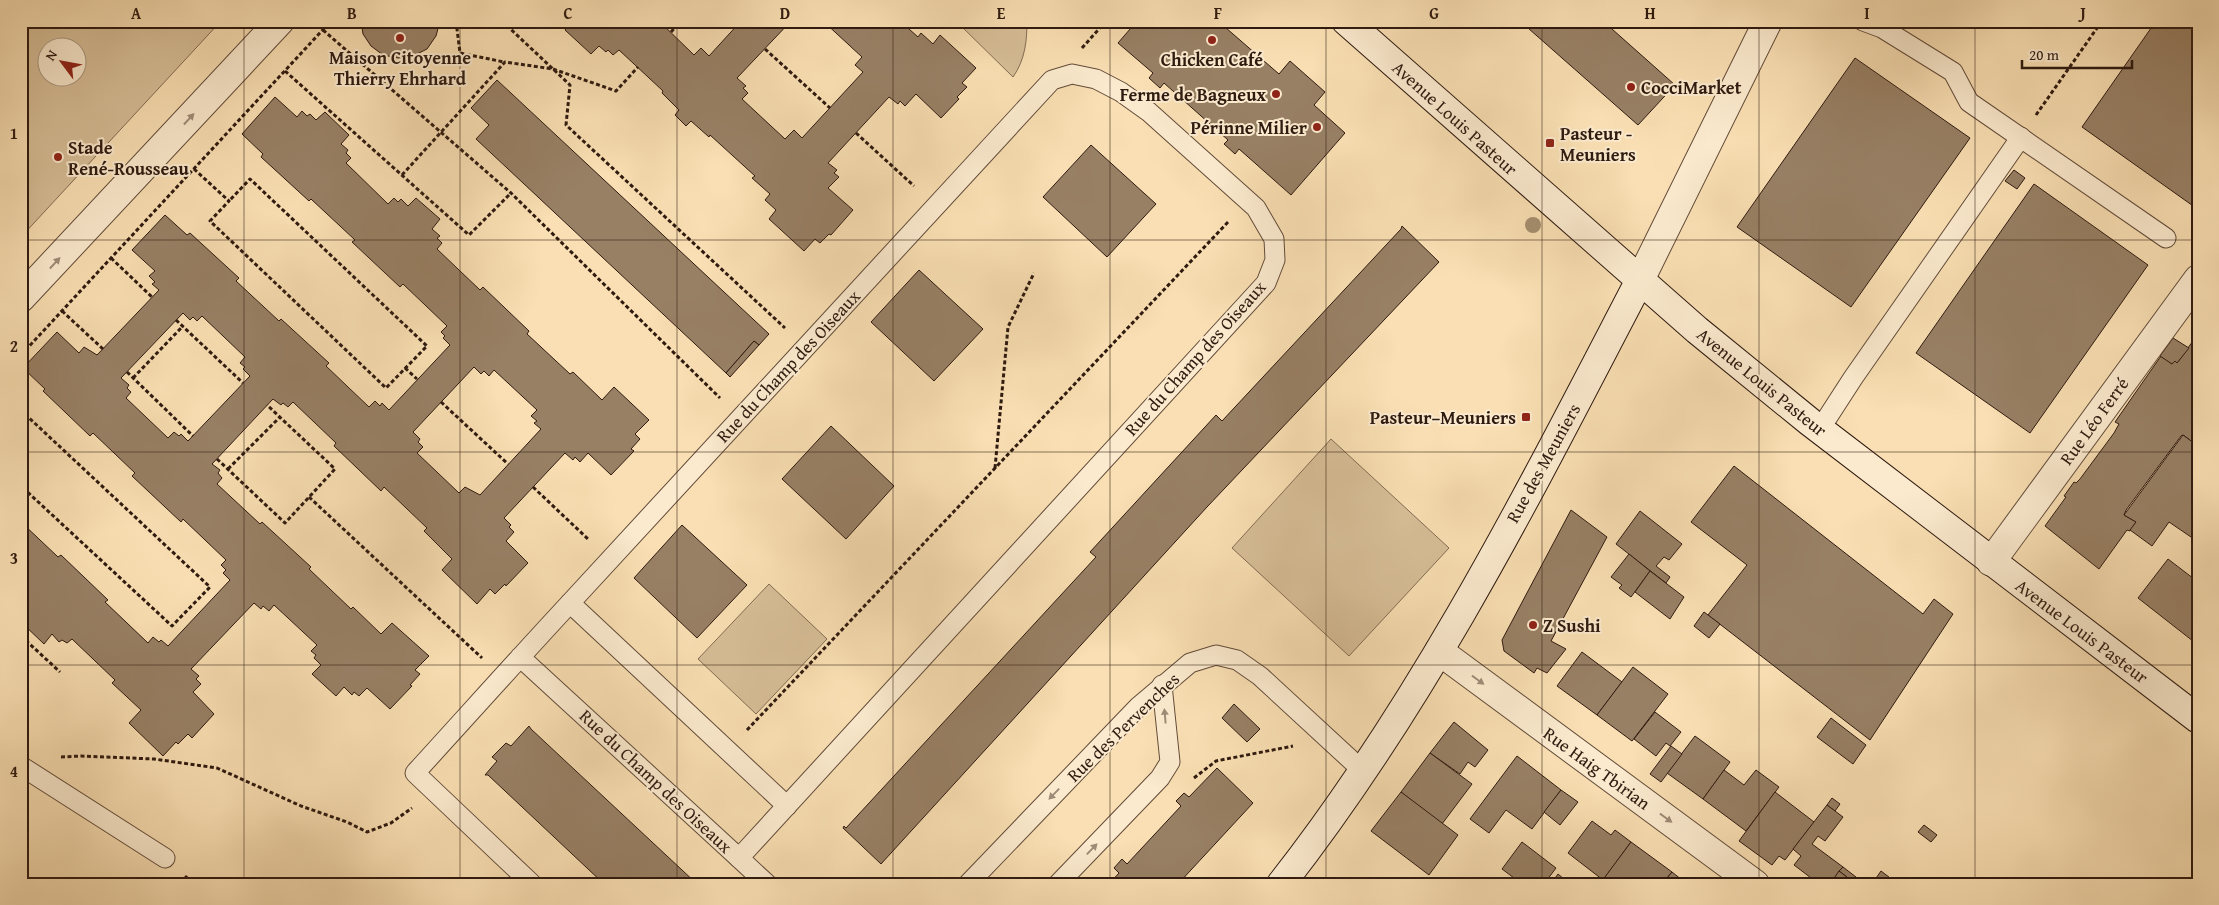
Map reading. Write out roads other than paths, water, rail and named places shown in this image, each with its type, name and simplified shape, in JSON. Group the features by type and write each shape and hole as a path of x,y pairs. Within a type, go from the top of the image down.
{"street":[{"path":"21,298 280,21"},
{"name":"Avenue Louis Pasteur","path":"1346,21 1697,330 1820,429 1991,562 2198,719"},
{"name":"Rue des Meuniers","path":"1287,882 1363,771 1439,651 1561,432 1640,280 1768,21"},
{"name":"Rue Léo Ferré","path":"1991,562 2198,280"},
{"name":"Rue Haig Tbirian","path":"1439,651 1755,884"}],"lane":[{"path":"1863,21 1882,28 1953,72 1969,102 2166,238"},
{"name":"Rue du Champ des Oiseaux","path":"520,657 739,858 1266,283 1275,260 1274,239 1256,208 1150,112 1112,88 1096,79 1072,74 1052,80 570,602 415,772 532,884"},
{"path":"1820,429 1853,378 2021,138"},
{"path":"570,602 787,806"},
{"name":"Rue des Pervenches","path":"968,884 1138,707 1190,663 1216,655 1237,660 1260,676 1363,771"},
{"path":"1058,884 1156,782 1170,762 1162,685"},
{"path":"21,766 164,858"},
{"path":"739,858 767,884"}],"place":[{"name":"Maison Citoyenne Thierry Ehrhard","path":"400,38"},
{"name":"Chicken Café","path":"1212,40"},
{"name":"CocciMarket","path":"1631,87"},
{"name":"Ferme de Bagneux","path":"1276,94"},
{"name":"Périnne Milier","path":"1317,127"},
{"name":"Pasteur - Meuniers","path":"1550,143"},
{"name":"Stade René-Rousseau","path":"58,157"},
{"name":"Pasteur–Meuniers","path":"1526,417"},
{"name":"Z Sushi","path":"1533,625"}]}
